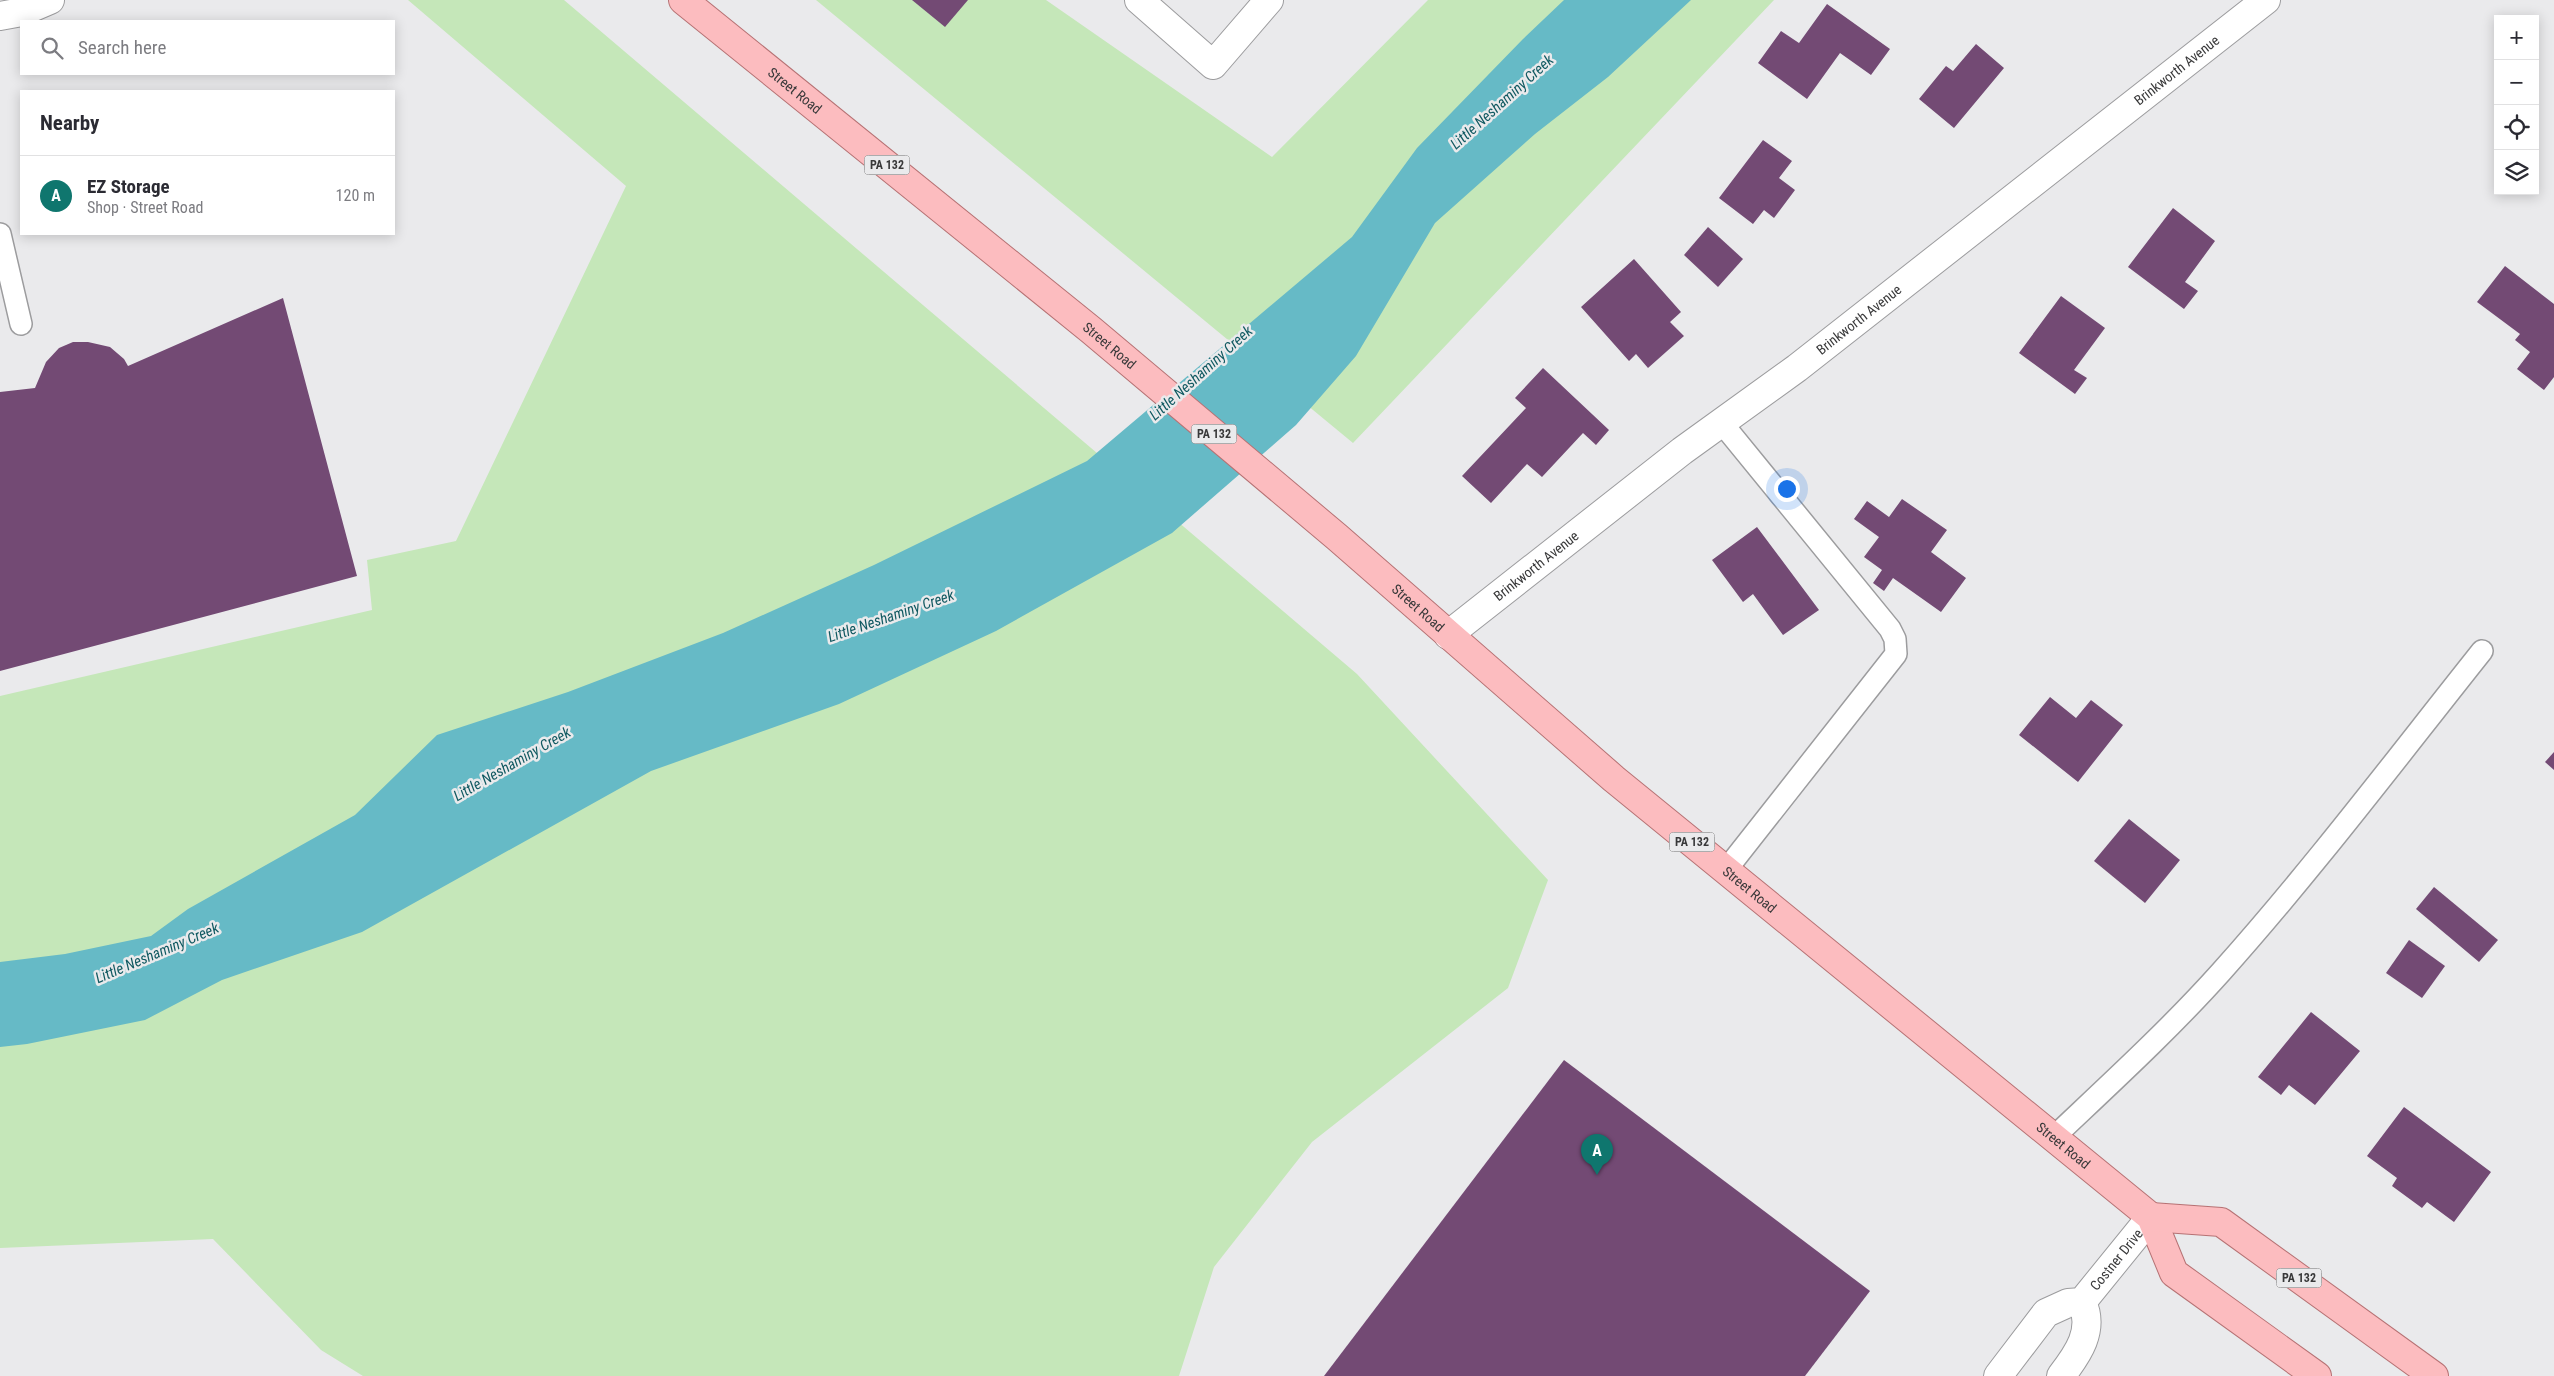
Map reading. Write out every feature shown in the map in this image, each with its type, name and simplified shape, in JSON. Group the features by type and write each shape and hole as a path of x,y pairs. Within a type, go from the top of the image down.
{"main road":[{"name":"Street Road","path":"683,0 1091,330 1337,537 1614,779 2151,1217 2174,1273 2317,1376"},
{"name":"PA 132","path":"2151,1217 2220,1222 2434,1376"}],"street":[{"path":"0,16 22,12 50,0"},
{"path":"1139,0 1214,65 1269,0"},
{"name":"Brinkworth Avenue","path":"1448,635 1495,596 1721,422 1797,368 2266,0"},
{"name":"Costner Drive","path":"1998,1376 2046,1313 2068,1303 2082,1302 2151,1217"},
{"name":"Costner Drive","path":"2061,1376 2078,1353 2086,1330 2087,1313 2082,1302"}],"lane":[{"path":"0,234 20,324"},
{"path":"1721,422 1890,629 1895,640 1896,654 1726,870"},
{"path":"2054,1137 2172,1025 2222,972 2299,880 2482,651"}],"green space":[{"path":"408,0 564,0 1357,674 1548,880 1508,988 1312,1142 1214,1267 1179,1376 363,1376 321,1350 213,1239 0,1248 0,696 372,610 367,560 456,541 626,186"},
{"path":"816,0 1046,0 1272,157 1428,0 1774,0 1353,443"}],"water":[{"name":"Little Neshaminy Creek","path":"1564,0 1691,0 1608,77 1535,134 1435,223 1356,356 1296,425 1172,533 996,631 839,704 651,771 362,932 222,980 145,1020 27,1044 0,1047 0,962 65,954 151,936 188,909 355,815 437,735 568,692 723,633 874,565 1087,461 1352,237 1417,148 1523,39"}],"building":[{"path":"912,0 968,0 945,27"},
{"path":"1827,4 1890,49 1871,75 1840,53 1807,99 1758,63 1781,31 1799,43"},
{"path":"1976,44 2004,68 1954,128 1919,99 1946,66 1953,71"},
{"path":"1763,140 1792,161 1779,178 1795,190 1774,218 1764,210 1753,224 1719,198"},
{"path":"2173,208 2215,241 2185,282 2198,291 2184,309 2128,267"},
{"path":"1708,227 1743,259 1718,287 1684,255"},
{"path":"1634,259 1681,312 1670,322 1684,336 1648,368 1636,354 1629,361 1581,307"},
{"path":"2505,266 2554,304 2554,377 2544,390 2517,369 2530,352 2515,340 2520,334 2477,302"},
{"path":"2061,296 2105,328 2074,370 2087,378 2075,394 2019,353"},
{"path":"283,298 357,576 0,671 0,392 35,388 46,362 59,348 73,342 88,342 110,347 124,359 128,366"},
{"path":"1543,368 1609,430 1596,445 1583,433 1542,477 1527,464 1491,503 1462,476 1526,408 1515,398"},
{"path":"1902,499 1947,530 1931,552 1966,578 1941,612 1893,578 1884,591 1873,583 1882,570 1864,557 1879,537 1854,519 1867,501 1889,517"},
{"path":"1757,527 1819,610 1783,635 1753,594 1743,602 1712,560"},
{"path":"2050,697 2076,718 2091,700 2123,725 2078,782 2019,735"},
{"path":"2554,752 2554,770 2545,762"},
{"path":"2129,819 2180,860 2145,903 2094,861"},
{"path":"2434,887 2498,940 2479,962 2416,909"},
{"path":"2409,940 2445,966 2422,998 2386,973"},
{"path":"2311,1012 2360,1051 2315,1105 2289,1085 2281,1095 2258,1077"},
{"path":"1564,1060 1870,1291 1805,1376 1324,1376"},
{"path":"2404,1107 2491,1172 2454,1222 2427,1202 2422,1208 2392,1186 2397,1178 2367,1156"}],"place":[{"name":"EZ Storage","path":"1597,1175"}]}
